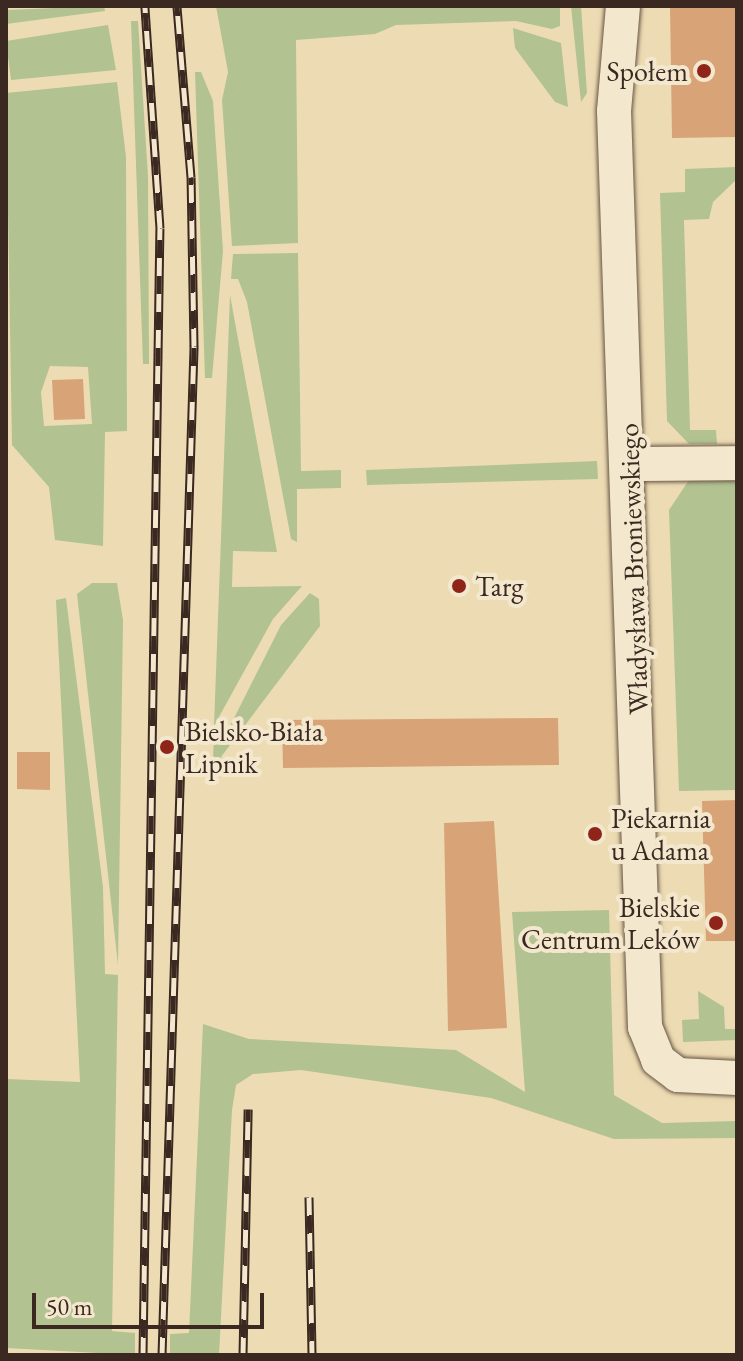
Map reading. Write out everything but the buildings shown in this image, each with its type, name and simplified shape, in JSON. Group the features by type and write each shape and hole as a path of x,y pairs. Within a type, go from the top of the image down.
{"street":[{"name":"Władysława Broniewskiego","path":"599,6 614,111 631,464 645,1027 658,1060 678,1075 737,1078"},
{"name":"Władysława Broniewskiego","path":"614,111 623,6"},
{"path":"631,464 737,463"}],"green space":[{"path":"104,6 105,11 6,24 6,10"},
{"path":"216,6 560,6 560,26 552,29 516,21 396,25 375,34 296,40 298,243 232,246 222,100 228,72"},
{"path":"571,6 581,6 587,93 581,102"},
{"path":"131,21 138,21 148,176 149,364 143,364"},
{"path":"108,25 116,70 11,80 6,41"},
{"path":"513,28 561,43 568,107 555,102 515,48"},
{"path":"195,72 201,72 213,101 223,251 212,378 205,378"},
{"path":"117,82 126,157 127,431 105,432 103,546 55,540 49,487 12,445 6,93","holes":["50,366 88,367 92,424 44,426 41,392"]},
{"path":"737,167 737,179 713,202 709,219 684,220 690,430 716,430 717,444 689,444 667,421 660,193 685,192 685,169"},
{"path":"298,253 301,471 341,470 341,488 297,489 297,542 291,539 247,302 238,279 231,279 233,254"},
{"path":"230,295 277,552 233,551 232,587 302,586 273,619 214,726"},
{"path":"597,461 598,479 367,485 366,470"},
{"path":"737,479 737,790 679,791 669,510 689,480"},
{"path":"92,583 117,583 123,620 118,965 77,594"},
{"path":"310,593 319,599 320,626 221,757 226,762 212,781 214,736 225,736 281,625"},
{"path":"66,598 103,887 105,974 118,975 112,1331 135,1333 135,1355 6,1348 6,1079 80,1082 56,600"},
{"path":"609,910 614,1095 662,1123 737,1121 737,1138 614,1139 491,1098 301,1070 253,1074 236,1085 232,1110 219,1355 170,1355 170,1334 189,1333 203,1024 249,1039 456,1050 525,1092 512,912"},
{"path":"698,991 724,1007 725,1029 737,1029 737,1040 683,1042 682,1020 699,1019"}],"railway":[{"path":"143,1355 160,228 145,6"},
{"path":"162,1355 194,346 191,177 177,6"},
{"path":"243,1355 248,1109"},
{"path":"309,1197 312,1355"}],"place":[{"name":"Społem","path":"704,71"},
{"name":"Targ","path":"459,586"},
{"name":"Bielsko-Biała Lipnik","path":"167,747"},
{"name":"Piekarnia u Adama","path":"595,834"},
{"name":"Bielskie Centrum Leków","path":"716,923"}]}
